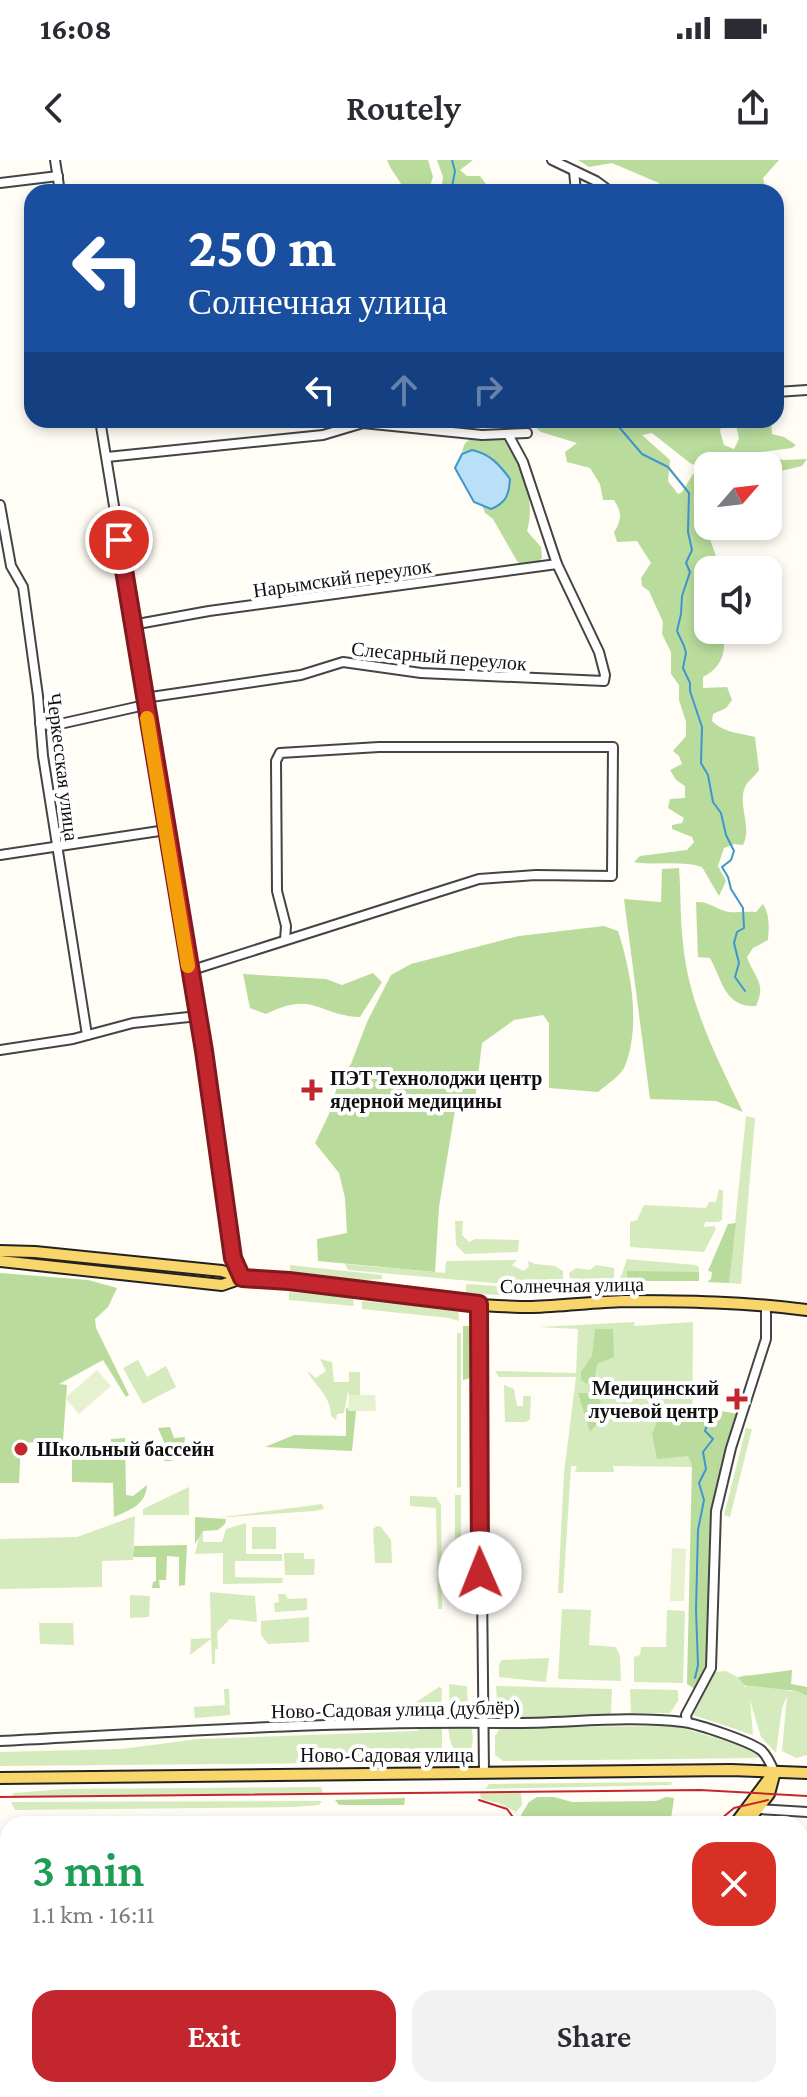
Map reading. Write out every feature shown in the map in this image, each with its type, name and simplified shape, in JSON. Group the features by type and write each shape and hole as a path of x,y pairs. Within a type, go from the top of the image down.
{"main road":[{"name":"Солнечная улица","path":"0,1251 222,1271 242,1278 479,1304 531,1307 636,1301 766,1305 807,1310"},
{"name":"Солнечная улица","path":"0,1261 222,1285 242,1278"},
{"name":"Ново-Садовая улица","path":"0,1778 720,1770 807,1773"},
{"path":"748,1816 759,1809 769,1794 774,1772"},
{"path":"743,1816 774,1772"}],"street":[{"path":"55,160 59,184"},
{"path":"552,160 597,184"},
{"path":"574,171 575,184"},
{"path":"0,183 58,176"},
{"path":"784,391 807,390"},
{"path":"102,428 198,1016 233,1258 242,1278"},
{"path":"107,457 323,435 346,428"},
{"path":"419,428 509,436 527,433"},
{"path":"509,436 523,462 557,564"},
{"name":"Черкесская улица","path":"0,505 11,566 23,587 57,847 87,1035"},
{"name":"Нарымский переулок","path":"132,625 209,611 557,564"},
{"name":"Слесарный переулок","path":"40,723 51,726 145,705 151,697 301,675 343,662 436,674 604,681 599,652 557,564"},
{"path":"189,971 479,879 536,875 612,876 613,747 379,747 280,753 276,761 277,891 286,926 285,940"},
{"path":"0,855 166,830"},
{"path":"0,1050 87,1035 133,1023 198,1016"},
{"path":"479,1304 484,1773"},
{"path":"687,1722 686,1715 711,1668 716,1511 731,1448 766,1339 766,1305"},
{"name":"Ново-Садовая улица (дублёр)","path":"0,1741 447,1721 687,1722 759,1749 774,1772"},
{"path":"759,1809 807,1812"}],"green space":[{"path":"387,160 428,160 433,177 431,184 401,184"},
{"path":"437,160 473,160 460,170 467,176 480,176 486,184 442,184"},
{"path":"578,160 779,160 763,178 764,184 660,184 612,163 589,167"},
{"path":"536,428 721,428 724,445 734,449 739,439 737,428 772,428 772,434 796,445 762,452 694,452 694,465 652,433 642,435 670,460 668,481 678,494 694,474 694,540 710,540 716,556 694,556 694,644 724,644 719,663 703,677 703,688 727,687 732,700 726,708 713,714 712,721 727,730 755,737 759,770 743,792 746,838 743,845 724,848 718,866 726,881 719,896 702,867 634,862 640,856 687,850 694,842 692,837 672,829 672,825 682,823 684,818 668,808 670,799 685,798 685,786 676,780 670,770 682,764 673,751 686,736 686,722 679,700 679,685 671,674 671,652 662,634 663,622 649,591 642,586 641,578 651,563 637,541 617,542 614,532 620,520 618,508 614,500 603,500 600,484 590,468 567,462 565,452 577,443"},
{"path":"503,438 522,469 530,507 527,531 541,547 542,558 535,567 523,567 517,561 493,519 485,513 482,505 491,509 500,466 483,453 462,454 468,440"},
{"path":"807,459 802,466 782,471 782,460"},
{"path":"679,868 682,934 691,987 705,1030 743,1112 716,1101 650,1099 624,899 661,902 662,869"},
{"path":"696,902 732,912 756,912 763,904 768,917 768,940 753,948 747,957 760,985 756,1006 737,1002 731,997 710,958 698,957"},
{"path":"604,926 618,931 632,998 630,1050 620,1073 598,1092 549,1088 549,1023 543,1015 514,1020 482,1043 475,1100 455,1110 439,1207 435,1272 318,1261 317,1239 347,1233 345,1198 339,1173 315,1143 329,1114 339,1080 351,1064 367,1022 391,975 411,964 519,936"},
{"path":"373,973 382,982 360,1017 305,1004 282,1007 266,1014 250,1008 243,974 326,979 342,985"},
{"path":"746,1116 755,1118 741,1284 729,1283"},
{"path":"719,1189 723,1191 722,1220 705,1222 704,1227 714,1226 716,1229 704,1252 630,1247 630,1222 637,1220 644,1205 706,1208 709,1202 716,1202"},
{"path":"455,1221 463,1221 462,1235 469,1242 475,1239 519,1240 518,1252 465,1254 456,1245"},
{"path":"736,1223 729,1283 707,1282 712,1272 708,1271 728,1224"},
{"path":"627,1259 695,1265 699,1267 699,1277 620,1279"},
{"path":"517,1260 512,1265 523,1271 529,1267 528,1261 555,1266 563,1271 563,1283 529,1283 537,1288 530,1296 517,1297 516,1285 348,1270 345,1264 445,1273 446,1261"},
{"path":"290,1265 382,1275 382,1279 360,1280 290,1271"},
{"path":"596,1265 614,1268 614,1287 594,1283 569,1284 569,1280 585,1279 570,1278 569,1273 576,1268 590,1270"},
{"path":"627,1271 699,1272 699,1281 638,1281 629,1288"},
{"path":"0,1273 88,1280 117,1288 108,1307 95,1319 96,1328 129,1395 126,1397 103,1360 59,1384 67,1385 63,1441 21,1443 19,1483 0,1483"},
{"path":"466,1284 512,1287 512,1296 466,1293"},
{"path":"289,1292 353,1298 354,1306 289,1300"},
{"path":"362,1301 458,1310 459,1321 362,1309"},
{"path":"635,1322 634,1326 693,1322 692,1467 613,1466 614,1472 575,1472 577,1466 571,1466 563,1593 558,1593 564,1473 576,1377 499,1377 495,1371 576,1373 578,1329 539,1327"},
{"path":"463,1326 471,1326 471,1378 463,1380"},
{"path":"595,1329 613,1329 614,1357 597,1364 594,1384 589,1385 581,1380 581,1372 592,1356"},
{"path":"457,1333 461,1333 461,1487 457,1488"},
{"path":"320,1359 332,1362 334,1382 349,1382 349,1372 360,1372 360,1395 349,1395 348,1391 344,1413 337,1414 336,1420 331,1416 326,1397 307,1371 316,1378 326,1371"},
{"path":"138,1360 147,1377 166,1366 176,1387 143,1404 123,1368"},
{"path":"97,1370 111,1386 79,1414 65,1398"},
{"path":"504,1385 514,1389 517,1406 523,1406 523,1396 531,1396 530,1419 526,1422 505,1422"},
{"path":"578,1393 596,1393 600,1400 604,1416 590,1432"},
{"path":"349,1395 375,1395 376,1411 348,1411"},
{"path":"696,1407 739,1414 715,1511 709,1661 698,1691 687,1684 692,1464 688,1456 657,1459 652,1434 659,1417 684,1414"},
{"path":"346,1408 356,1411 352,1451 265,1447 294,1435 346,1436"},
{"path":"170,1427 174,1438 185,1437 183,1454 173,1454 172,1461 164,1461 165,1444 158,1428"},
{"path":"746,1428 752,1429 730,1517 724,1515"},
{"path":"125,1438 126,1495 133,1496 147,1485 140,1502 114,1517 113,1483 72,1482 72,1456 111,1456 111,1439"},
{"path":"189,1487 189,1515 143,1515 143,1509"},
{"path":"455,1495 461,1495 461,1573 455,1573"},
{"path":"410,1496 436,1497 441,1505 442,1609 438,1609 436,1508 410,1506"},
{"path":"322,1504 324,1509 314,1511 215,1518"},
{"path":"135,1516 133,1560 102,1561 102,1587 0,1589 0,1539 77,1537"},
{"path":"195,1517 226,1519 218,1530 203,1531 195,1544"},
{"path":"246,1523 246,1554 282,1554 282,1561 235,1561 235,1577 283,1578 282,1583 223,1584 223,1553 195,1554 203,1531 203,1542 222,1542 226,1529"},
{"path":"377,1526 391,1540 392,1563 375,1563 373,1529"},
{"path":"252,1527 276,1527 276,1549 252,1549"},
{"path":"187,1545 185,1585 179,1586 179,1557 167,1556 166,1580 159,1580 160,1588 152,1588 156,1581 156,1557 133,1557 134,1546"},
{"path":"672,1548 686,1549 684,1601 670,1601"},
{"path":"284,1553 304,1553 304,1559 315,1559 314,1575 285,1575"},
{"path":"210,1592 255,1596 257,1622 230,1619 217,1632 215,1664 212,1664 211,1639 190,1655 191,1639 211,1638"},
{"path":"278,1594 285,1594 288,1599 307,1598 307,1610 275,1612 274,1603 279,1602"},
{"path":"130,1595 150,1596 149,1617 130,1618"},
{"path":"562,1609 591,1610 589,1645 616,1647 620,1656 621,1681 558,1679"},
{"path":"667,1610 685,1611 683,1683 634,1682 634,1657 640,1655 641,1647 666,1647"},
{"path":"309,1617 309,1642 268,1644 261,1635 261,1621"},
{"path":"39,1623 73,1623 74,1645 40,1644"},
{"path":"549,1658 546,1682 499,1677 502,1660"},
{"path":"792,1670 791,1684 807,1687 807,1696 797,1691 744,1685 738,1677"},
{"path":"726,1671 739,1678 746,1688 743,1675 792,1679 788,1691 807,1696 807,1755 796,1758 782,1751 787,1696 782,1708 776,1753 761,1737 750,1700 753,1735 693,1715 715,1672"},
{"path":"449,1684 467,1686 468,1710 450,1712"},
{"path":"496,1686 612,1689 611,1714 609,1717 503,1718 498,1714"},
{"path":"442,1688 441,1714 395,1716"},
{"path":"224,1689 229,1689 230,1715 195,1718 194,1707 225,1705"},
{"path":"630,1689 678,1690 678,1701 670,1713 631,1713"},
{"path":"448,1723 469,1723 473,1742 465,1758 460,1757 452,1746"},
{"path":"424,1724 442,1724 442,1752 370,1753 337,1763 0,1766 0,1752 122,1749 198,1739 417,1731"},
{"path":"676,1726 749,1748 760,1755 757,1758 503,1761 495,1755 495,1736 501,1727"},
{"path":"672,1782 671,1785 485,1789 489,1784"},
{"path":"321,1787 323,1793 11,1797 14,1793 64,1789"},
{"path":"521,1792 522,1805 516,1812 481,1799 480,1793"},
{"path":"537,1797 554,1797 572,1802 674,1798 671,1816 521,1816 529,1802"},
{"path":"405,1798 404,1805 339,1805 335,1800"},
{"path":"322,1801 319,1805 293,1807 15,1810 11,1802"}],"water":[{"path":"472,450 494,460 510,479 506,498 491,509 474,502 455,468 462,454"}],"waterway":[{"path":"452,160 455,171 453,184"},
{"path":"620,428 642,454 668,467 689,493 688,532 692,550 686,563 690,572 682,596 677,631 686,653 683,668 702,727 701,763 708,775 713,802 721,813 734,851 731,860 722,867 743,908 744,928 737,932 734,943 739,963 735,977 745,991"},
{"path":"695,1678 698,1665 698,1530 704,1500 699,1483 706,1469 703,1452 713,1439 705,1431 713,1406"}],"tram line":[{"path":"0,1797 700,1790 807,1796"},
{"path":"479,1800 507,1809 512,1816"},
{"path":"724,1816 734,1808 768,1800"}],"slow traffic":[{"path":"147,718 188,966"}],"place":[{"name":"ПЭТ Технолоджи центр ядерной медицины","path":"312,1090"},
{"name":"Медицинский лучевой центр","path":"737,1399"},
{"name":"Школьный бассейн","path":"21,1449"}],"route":[{"path":"119,540 204,1051 233,1258 242,1278 479,1304 480,1573"}]}
